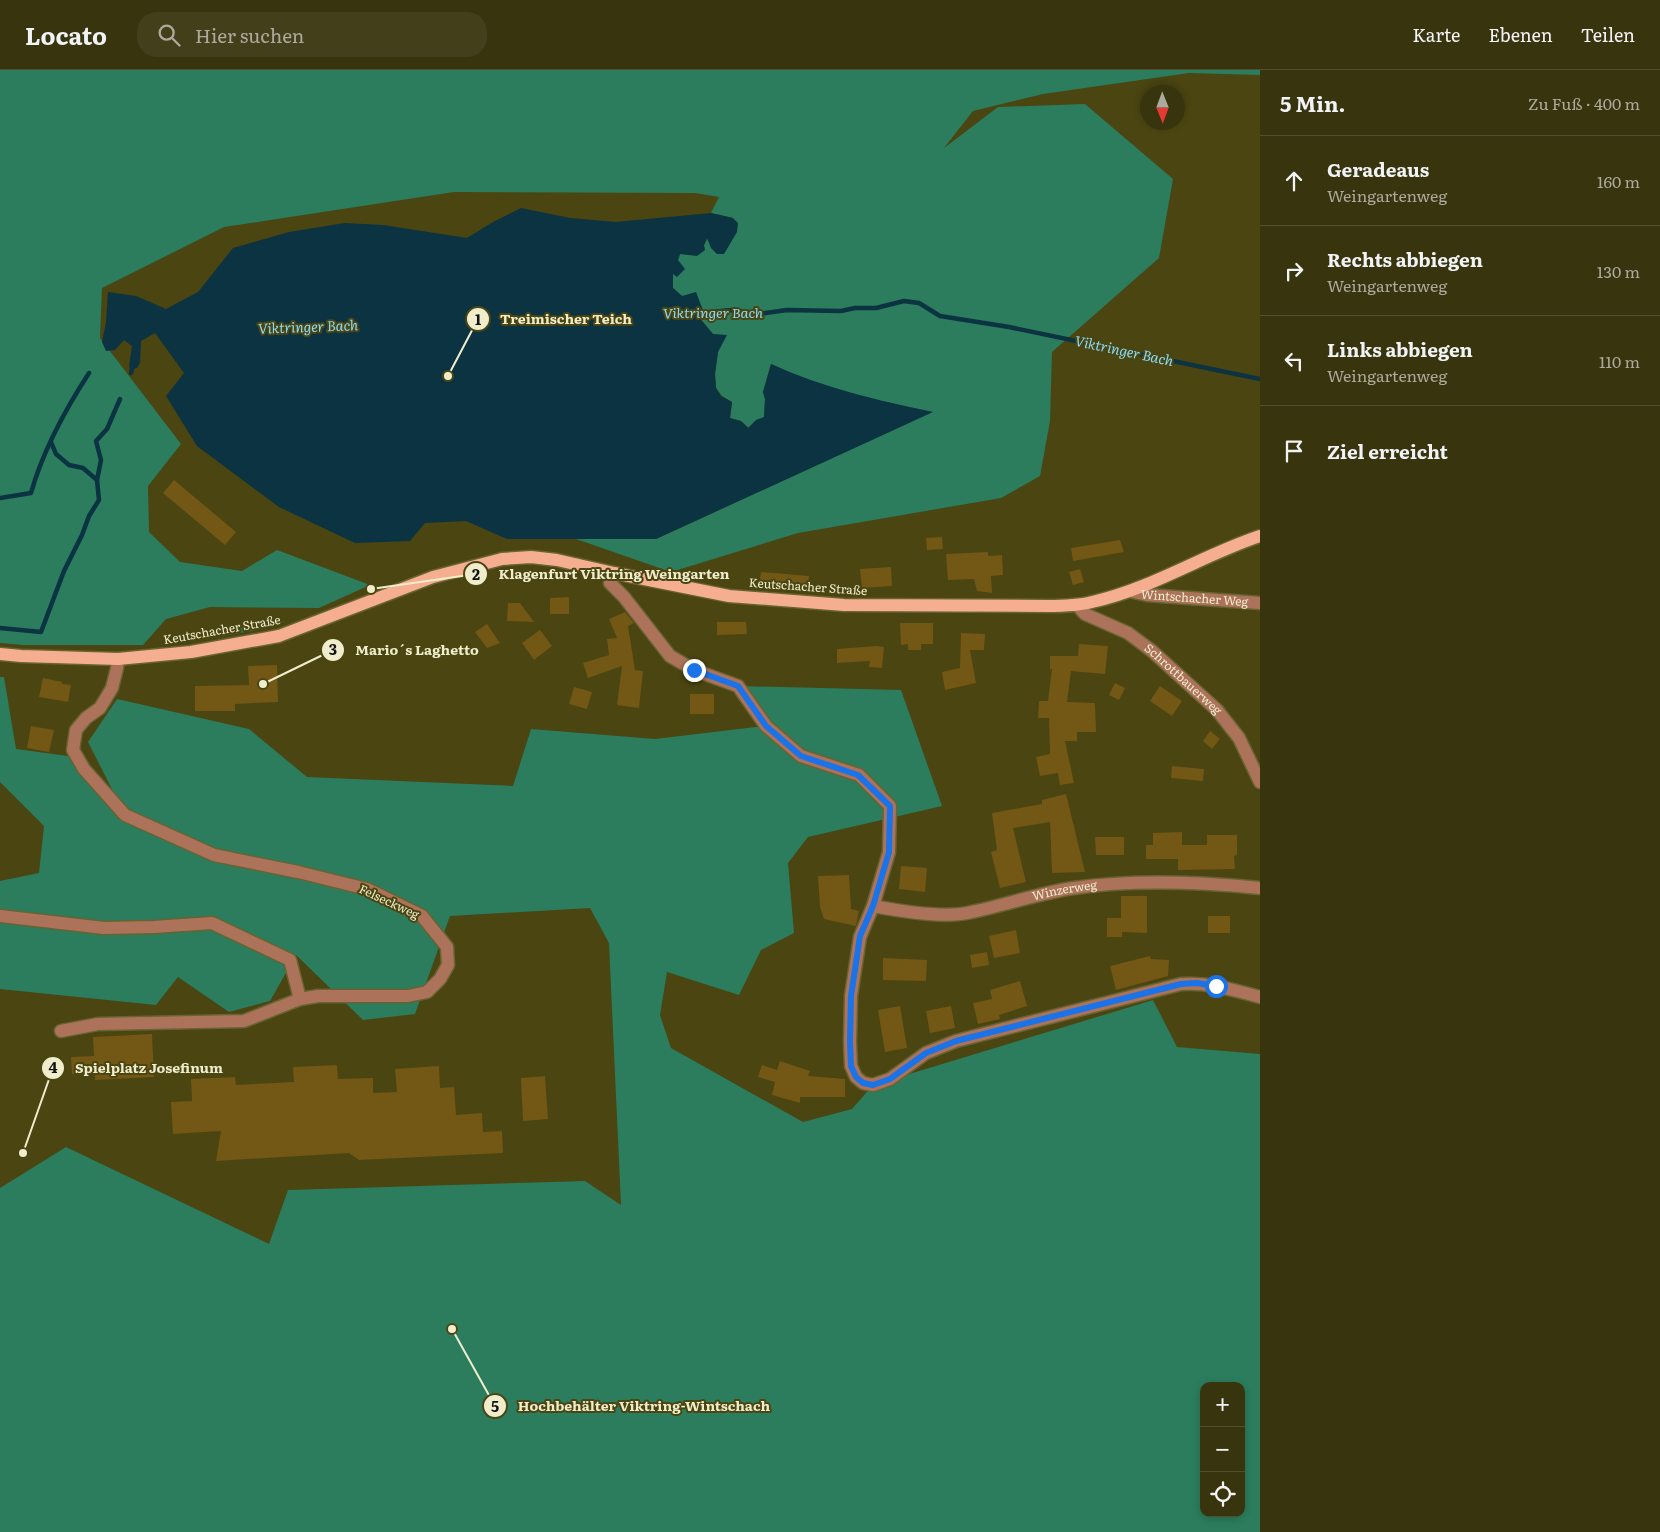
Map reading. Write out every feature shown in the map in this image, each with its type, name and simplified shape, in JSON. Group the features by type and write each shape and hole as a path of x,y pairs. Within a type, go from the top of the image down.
{"main road":[{"name":"Keutschacher Straße","path":"0,654 118,660 191,652 279,636 433,577 502,559 531,557 557,560 729,596 844,605 1077,605 1130,591 1230,547 1260,536"}],"street":[{"path":"614,573 610,583 624,597 670,656 694,670 738,686 766,726 801,756 858,775 890,806 889,852 873,906 860,936 851,996 851,1066 856,1077 863,1083 873,1085 890,1079 926,1053 956,1041 1181,984 1197,983 1216,986 1260,997"},
{"name":"Wintschacher Weg","path":"1130,591 1147,596 1260,602"},
{"name":"Schrottbauerweg","path":"1077,605 1086,614 1128,633 1152,651 1217,710 1239,738 1260,782"},
{"name":"Felseckweg","path":"61,1031 98,1024 244,1021 300,999 318,996 408,996 427,992 440,979 448,965 446,947 422,916 367,889 298,872 214,855 125,815 84,769 73,750 76,730 86,718 100,708 112,688 118,660"},
{"name":"Winzerweg","path":"873,906 940,914 966,914 1046,893 1108,884 1205,883 1260,888"},
{"path":"0,916 104,928 212,923 290,960 300,999"}],"green space":[{"path":"0,70 1260,70 1260,75 1189,73 1043,94 973,111 944,148 998,107 1085,104 1173,179 1159,258 1052,352 1050,421 1040,476 1001,498 798,533 671,572 576,539 656,539 932,412 862,397 801,378 771,364 763,392 765,399 764,418 749,428 741,421 730,418 732,402 722,396 716,388 715,374 718,352 713,334 682,296 673,288 673,274 680,254 704,245 708,238 733,218 711,213 719,197 695,193 454,192 224,227 102,288 100,338 181,444 148,486 149,532 180,562 242,571 277,550 370,585 319,608 210,607 166,619 143,645 23,645 0,643"},
{"path":"284,621 269,627 245,632 221,636 220,633 262,622"},
{"path":"0,677 4,677 16,749 68,756 108,802 124,813 88,742 117,699 249,729 307,777 513,786 531,729 655,739 765,726 738,686 901,690 942,806 808,837 788,863 794,933 761,950 739,995 667,972 660,1015 671,1048 803,1122 852,1109 873,1085 1153,1000 1177,1047 1260,1054 1260,1532 0,1532 0,1188 66,1147 269,1244 288,1190 585,1181 621,1205 609,943 590,908 450,916 415,1014 363,1020 296,955 270,1001 229,1012 178,977 156,1005 0,989 0,881 39,873 44,826 0,782"}],"water":[{"path":"521,208 570,218 616,222 711,213 733,218 738,223 737,232 724,254 717,254 711,248 707,238 704,245 705,250 697,256 680,254 678,260 685,269 677,277 673,274 673,288 682,296 696,292 704,313 700,319 713,334 727,335 718,352 715,374 716,388 721,396 732,402 730,418 741,421 748,428 756,420 764,417 765,399 763,392 771,364 811,380 850,392 933,412 656,539 507,539 466,521 425,523 410,541 355,543 279,507 197,446 166,396 184,373 155,333 141,341 140,363 137,368 132,369 129,367 132,346 124,340 115,350 106,351 102,342 106,322 108,292 136,296 166,309 198,292 233,248 289,232 345,223 383,225 467,238"}],"building":[{"path":"174,480 236,532 225,545 163,493"},
{"path":"942,537 943,549 927,550 926,538"},
{"path":"1120,540 1124,552 1073,561 1071,548"},
{"path":"988,552 988,556 1002,555 1003,575 991,576 992,593 977,591 974,579 948,580 946,554"},
{"path":"891,567 892,586 862,588 860,569"},
{"path":"1080,569 1084,582 1073,585 1069,572"},
{"path":"761,572 809,576 808,591 759,587"},
{"path":"569,597 569,614 550,614 550,598"},
{"path":"508,603 520,603 534,622 507,621"},
{"path":"625,612 634,623 628,626 635,670 643,671 639,708 617,705 622,666 588,678 583,663 609,655 607,639 617,638 609,619"},
{"path":"717,622 746,622 747,634 717,635"},
{"path":"900,623 933,623 933,644 921,644 921,650 908,650 908,644 901,645"},
{"path":"487,624 500,643 487,648 475,632"},
{"path":"540,630 552,646 534,660 522,643"},
{"path":"961,633 985,634 984,650 970,650 976,683 945,690 942,672 960,668"},
{"path":"1079,644 1108,646 1105,674 1071,671 1067,702 1095,703 1096,732 1077,732 1077,741 1065,741 1074,783 1060,785 1058,773 1040,776 1036,757 1050,754 1049,718 1038,718 1039,701 1048,701 1052,669 1050,669 1050,656 1078,656"},
{"path":"884,647 882,668 869,667 870,661 837,663 837,649"},
{"path":"277,665 278,702 235,704 235,711 195,711 195,686 249,685 248,666"},
{"path":"43,678 71,685 68,702 39,697"},
{"path":"1115,683 1125,688 1119,700 1109,695"},
{"path":"1160,686 1182,701 1172,716 1150,701"},
{"path":"574,687 592,692 587,709 569,704"},
{"path":"690,694 714,694 714,714 690,714"},
{"path":"31,726 54,730 49,752 27,748"},
{"path":"1210,731 1220,739 1212,749 1203,741"},
{"path":"1172,766 1204,769 1203,781 1171,778"},
{"path":"1066,794 1085,872 1052,873 1050,822 1013,828 1026,882 1000,888 991,852 997,850 992,813 1042,804 1042,800"},
{"path":"1182,832 1182,845 1207,845 1207,835 1237,835 1237,855 1234,856 1235,869 1178,870 1178,859 1146,859 1146,845 1153,845 1153,833"},
{"path":"1095,837 1124,837 1124,855 1096,855"},
{"path":"901,866 927,868 925,892 899,889"},
{"path":"849,875 851,909 859,911 856,926 824,919 820,907 818,876"},
{"path":"1121,896 1147,896 1147,933 1122,932 1122,937 1107,937 1107,918 1121,918"},
{"path":"1208,916 1230,916 1230,933 1208,933"},
{"path":"1016,930 1020,953 994,958 989,936"},
{"path":"987,952 989,965 972,968 970,955"},
{"path":"1150,956 1151,959 1169,960 1168,976 1116,990 1110,966"},
{"path":"883,958 927,960 926,981 883,980"},
{"path":"1020,981 1027,1006 999,1015 1000,1019 978,1024 973,1003 992,999 990,990"},
{"path":"900,1006 907,1048 885,1052 878,1010"},
{"path":"951,1006 955,1028 930,1033 926,1011"},
{"path":"152,1034 154,1077 95,1080 95,1074 72,1074 71,1057 94,1056 93,1037"},
{"path":"780,1061 810,1071 808,1076 845,1079 845,1097 800,1097 800,1103 772,1095 775,1082 758,1077 762,1065 777,1070"},
{"path":"337,1065 338,1079 373,1078 373,1093 397,1092 395,1069 439,1066 440,1088 454,1087 456,1115 482,1113 483,1132 502,1131 503,1153 359,1160 349,1153 216,1161 221,1131 173,1134 171,1102 192,1101 191,1079 235,1077 236,1085 294,1082 293,1067"},
{"path":"545,1076 548,1119 523,1121 521,1078"}],"waterway":[{"name":"Viktringer Bach","path":"699,313 732,310 759,314 787,310 841,311 855,308 876,308 904,301 919,303 940,316 1009,327 1260,379"},
{"name":"Viktringer Bach","path":"131,373 133,364"},
{"path":"0,498 31,493 42,461 56,431 89,373"},
{"name":"Viktringer Bach","path":"0,628 41,632 64,571 89,516 99,500 97,480 101,460 96,441 107,429 120,399"},
{"path":"51,442 56,454 69,465 83,468 97,480"}],"place":[{"name":"Treimischer Teich","path":"448,376"},
{"name":"Klagenfurt Viktring Weingarten","path":"371,589"},
{"name":"Mario´s Laghetto","path":"263,684"},
{"name":"Spielplatz Josefinum","path":"23,1153"},
{"name":"Hochbehälter Viktring-Wintschach","path":"452,1329"}],"route":[{"path":"694,670 738,686 766,726 801,756 858,775 890,806 889,852 873,906 860,936 851,996 851,1066 856,1077 863,1083 873,1085 890,1079 926,1053 956,1041 1181,984 1197,983 1216,986"}]}
